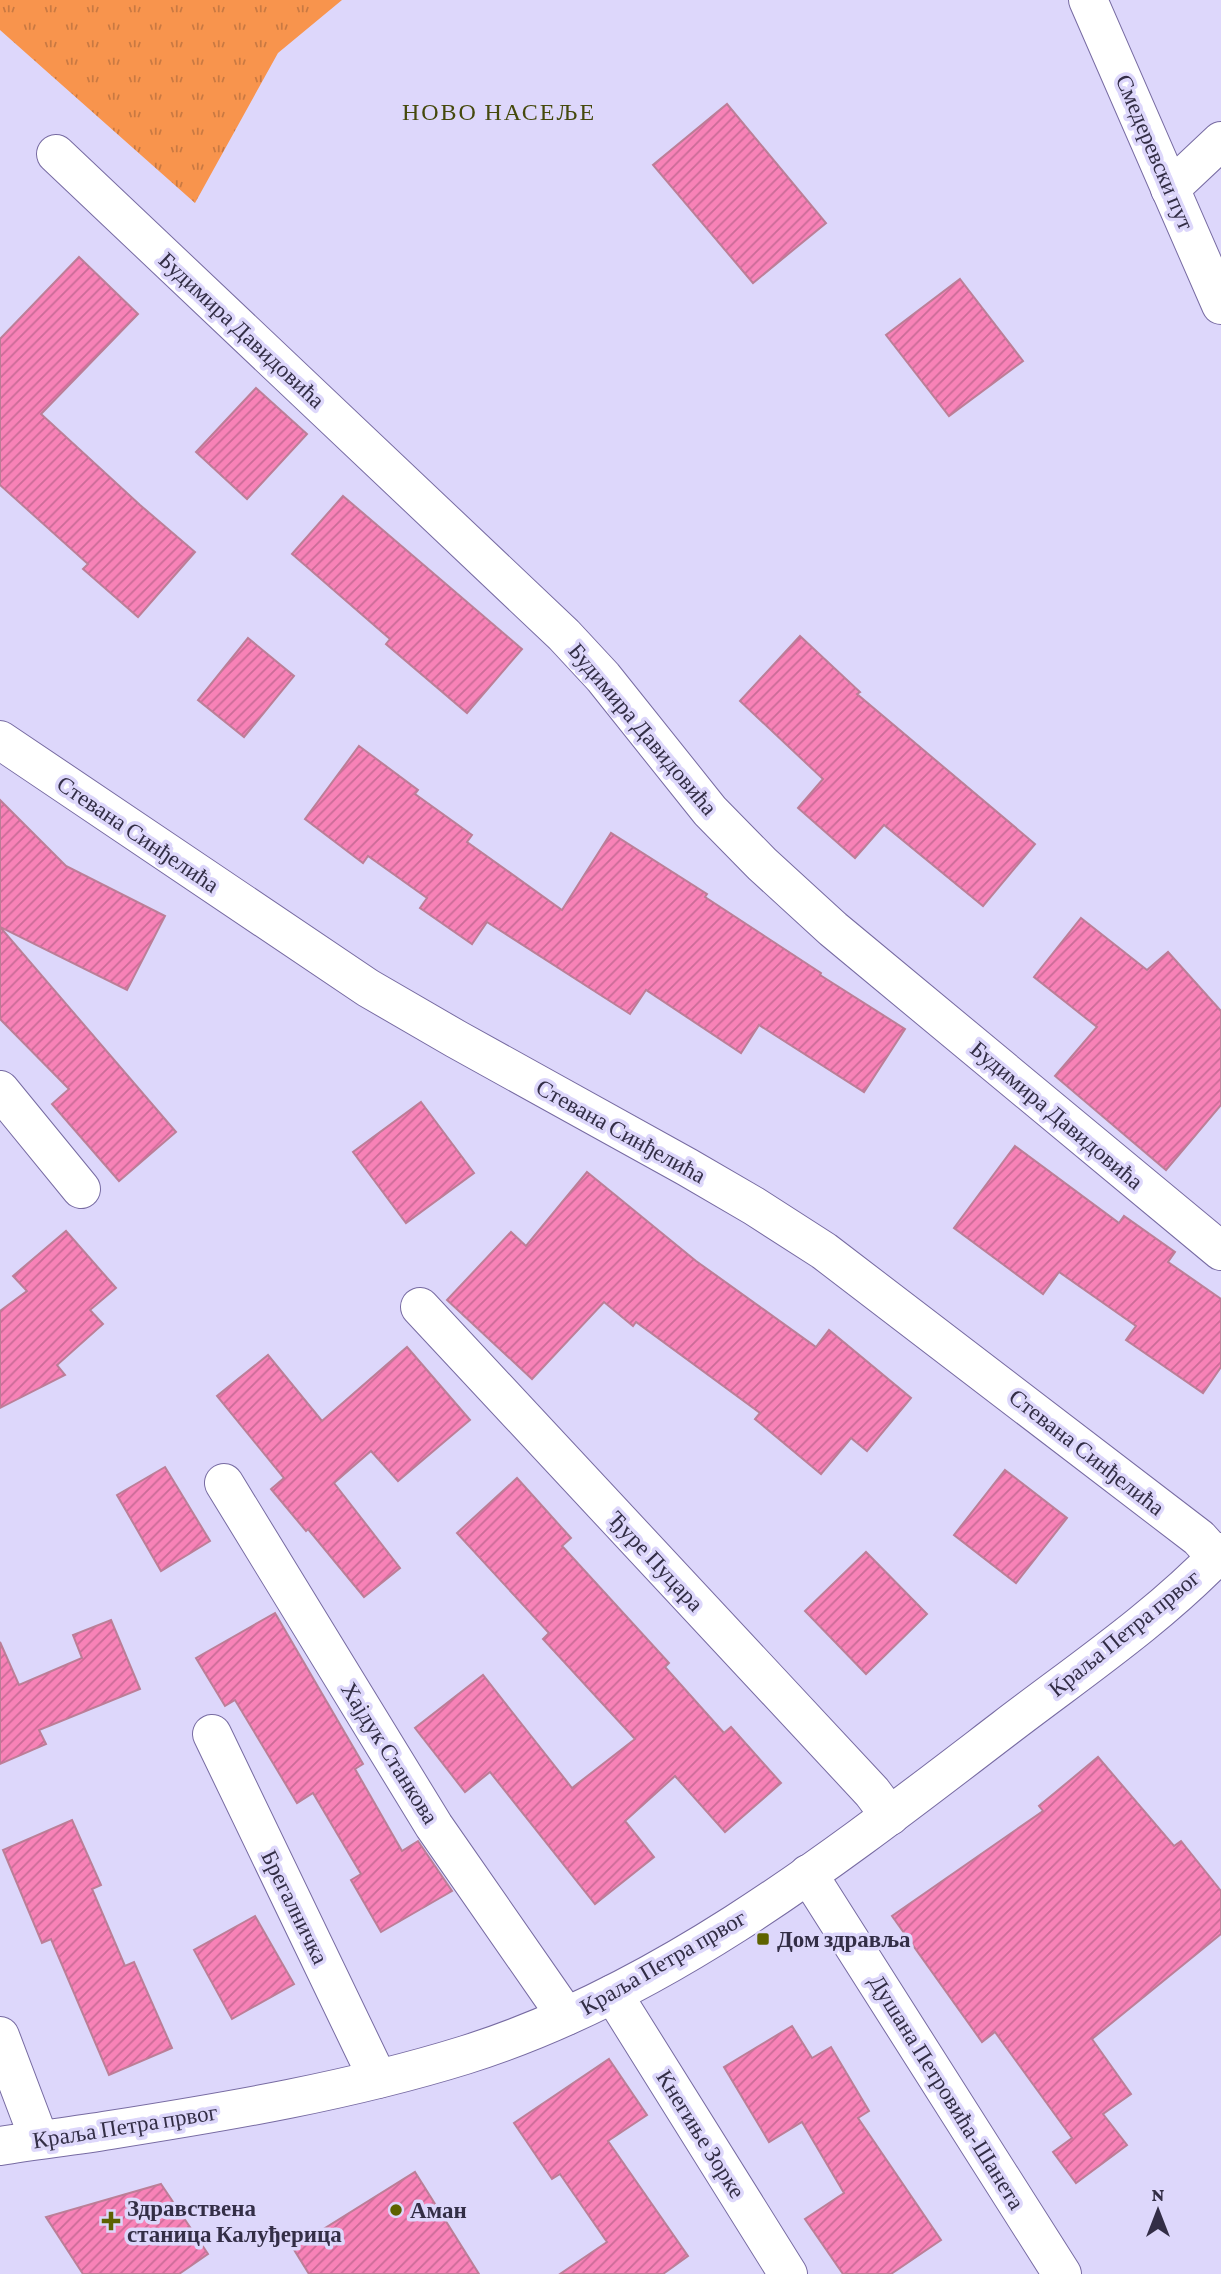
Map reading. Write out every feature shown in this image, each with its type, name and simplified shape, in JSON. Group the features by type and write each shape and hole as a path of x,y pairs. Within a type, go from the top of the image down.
{"street":[{"name":"Смедеревски пут","path":"1088,0 1221,305"},
{"path":"1170,189 1221,141"},
{"name":"Будимира Давидовића","path":"56,154 564,635 611,687 710,811 762,864 832,929 1221,1251"},
{"name":"Стевана Синђелића","path":"0,740 368,988 698,1173 824,1251 1199,1538 1219,1557"},
{"path":"0,1090 81,1189"},
{"name":"Ђуре Пуцара","path":"420,1307 862,1782 890,1816"},
{"name":"Хајдук Станкова","path":"224,1483 434,1826 566,2016"},
{"name":"Краља Петра првог","path":"0,2146 240,2109 378,2079 466,2054 566,2016 613,1994 714,1937 890,1816 1143,1622 1219,1557"},
{"name":"Брегалничка","path":"212,1734 378,2079"},
{"name":"Душана Петровића-Шанета","path":"808,1874 1062,2274"},
{"name":"Кнегиње Зорке","path":"613,1994 788,2274"},
{"path":"0,2036 39,2139"}],"green space":[{"path":"0,0 342,0 278,53 195,203 0,30"}],"building":[{"path":"727,104 826,223 753,283 653,165"},
{"path":"79,257 138,314 41,414 195,552 138,617 83,569 88,564 0,485 0,339"},
{"path":"960,279 1023,361 949,416 886,335"},
{"path":"256,388 307,434 247,499 196,452"},
{"path":"343,496 522,649 467,713 386,644 390,639 292,554"},
{"path":"800,636 860,692 857,694 1035,844 983,906 884,825 855,858 798,808 823,779 740,701"},
{"path":"248,638 294,676 244,737 198,700"},
{"path":"359,746 418,790 415,794 472,835 467,842 562,910 611,833 707,894 705,897 905,1029 864,1092 759,1025 741,1053 646,990 630,1014 487,922 472,944 420,908 427,898 368,856 363,863 305,819"},
{"path":"0,800 66,866 165,916 127,990 0,927"},
{"path":"1081,918 1147,970 1168,952 1221,1011 1221,1105 1166,1170 1055,1076 1097,1027 1034,977"},
{"path":"0,927 176,1132 119,1181 52,1104 69,1089 0,1019"},
{"path":"421,1102 474,1173 406,1223 353,1152"},
{"path":"1015,1146 1119,1223 1124,1216 1175,1252 1168,1262 1221,1299 1221,1367 1203,1393 1126,1340 1136,1326 1059,1272 1043,1294 954,1228"},
{"path":"587,1172 696,1261 816,1347 829,1330 911,1398 867,1451 851,1438 821,1474 755,1419 760,1413 636,1322 633,1326 604,1302 532,1379 447,1300 511,1232 526,1246"},
{"path":"66,1231 116,1288 90,1310 103,1324 57,1365 65,1375 0,1408 0,1311 27,1291 13,1276"},
{"path":"407,1347 470,1420 398,1481 371,1451 334,1483 400,1568 364,1597 271,1489 284,1478 217,1396 268,1355 322,1421"},
{"path":"165,1467 210,1541 161,1571 117,1495"},
{"path":"1005,1470 1067,1518 1016,1583 954,1535"},
{"path":"517,1478 571,1538 562,1546 669,1663 665,1667 724,1733 731,1727 781,1783 725,1832 675,1776 625,1821 654,1857 595,1904 490,1772 465,1792 415,1728 483,1675 572,1788 635,1739 543,1639 549,1633 457,1533"},
{"path":"866,1552 927,1614 866,1674 805,1611"},
{"path":"275,1613 363,1764 355,1769 402,1851 418,1841 452,1891 381,1932 351,1880 361,1874 313,1793 297,1803 235,1700 225,1706 196,1658"},
{"path":"111,1620 140,1689 39,1730 46,1744 0,1764 0,1642 19,1685 82,1658 73,1635"},
{"path":"1098,1757 1174,1846 1181,1841 1221,1891 1221,1934 1092,2039 1131,2094 1103,2114 1127,2145 1076,2183 1053,2152 1072,2138 995,2032 982,2042 892,1916 1043,1811 1039,1806"},
{"path":"72,1820 101,1885 92,1889 125,1966 134,1962 172,2048 109,2075 51,1939 42,1943 3,1850"},
{"path":"255,1916 294,1984 232,2019 194,1950"},
{"path":"792,2026 812,2058 831,2047 869,2111 858,2118 941,2240 891,2274 843,2274 805,2219 844,2193 802,2122 769,2142 724,2067"},
{"path":"609,2059 647,2115 608,2141 688,2256 663,2274 560,2274 607,2242 560,2174 552,2179 514,2123"},
{"name":"Аман","path":"415,2172 479,2274 309,2274 293,2248"},
{"path":"161,2184 208,2254 179,2274 83,2274 46,2217"}],"place":[{"name":"Дом здравља","path":"763,1939"},
{"name":"Аман","path":"396,2210"},
{"name":"Здравствена станица Калуђерица","path":"111,2221"}],"district":[{"name":"НОВО НАСЕЉЕ","path":"499,112"}]}
